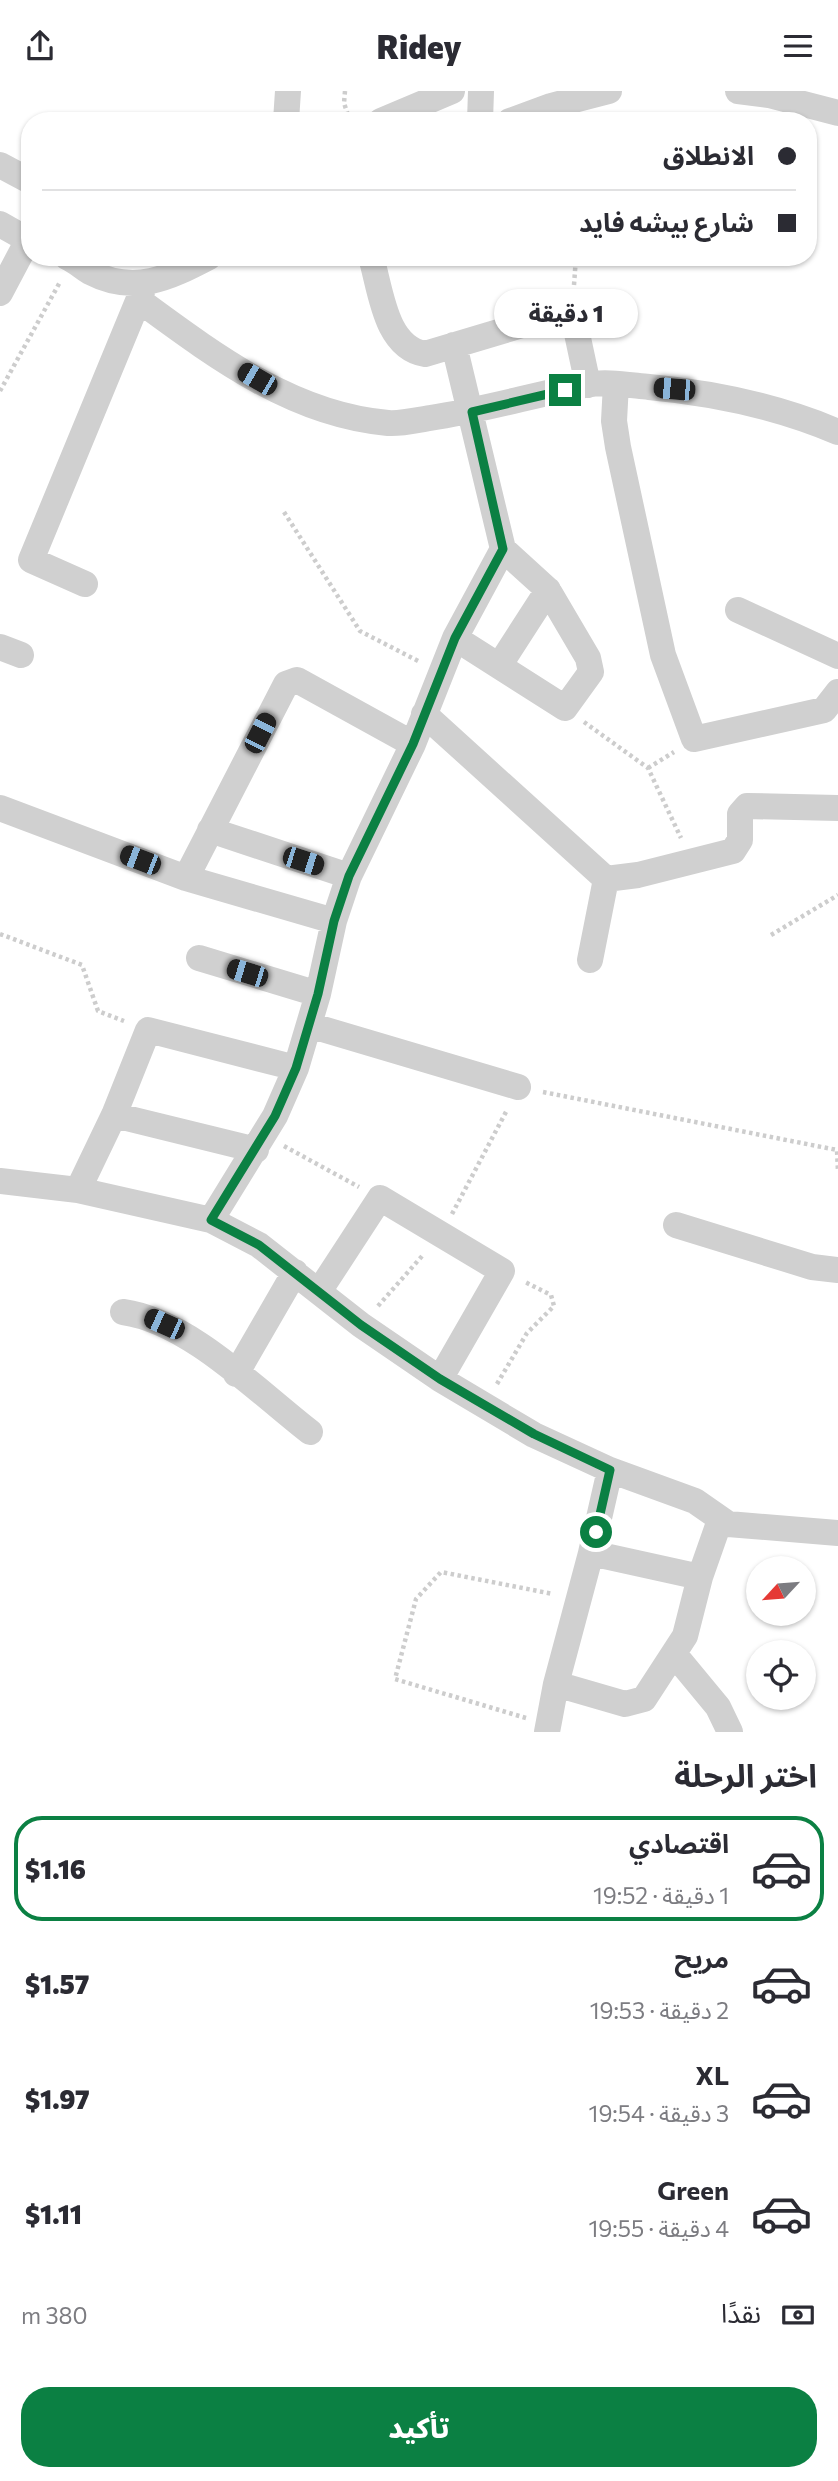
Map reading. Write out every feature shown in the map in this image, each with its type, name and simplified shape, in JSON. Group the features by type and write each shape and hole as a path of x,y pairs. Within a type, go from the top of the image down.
{"street":[{"path":"287,112 288,91"},
{"path":"402,112 452,91"},
{"path":"480,112 481,91"},
{"path":"535,112 609,91"},
{"path":"738,91 769,95 838,113"},
{"path":"0,165 21,176"},
{"path":"0,224 21,236"},
{"path":"0,293 21,255"},
{"path":"84,266 105,278 143,293 235,366 316,409 391,423 472,412 588,385 616,384 736,399 776,409 838,432"},
{"path":"85,584 31,560 83,429 143,293 192,266"},
{"path":"373,266 393,329 402,345 410,351 425,354 572,310 588,385"},
{"path":"454,345 503,549 548,590 590,667 589,677 565,708 455,638"},
{"path":"616,384 614,421 618,447 660,641 694,739 824,710 838,692"},
{"path":"211,1220 261,1143 296,1068 318,994 334,921 349,876 413,744 455,638 503,549"},
{"path":"499,666 548,590"},
{"path":"738,610 838,656"},
{"path":"186,878 286,684 291,681 297,680 413,744"},
{"path":"424,714 606,879 638,875 724,854 738,846 740,814 747,806 838,808"},
{"path":"0,808 186,878 334,921"},
{"path":"210,830 349,876"},
{"path":"590,960 606,879"},
{"path":"199,958 318,994"},
{"path":"309,1025 519,1087"},
{"path":"78,1190 114,1115 148,1030 296,1068"},
{"path":"114,1115 261,1143"},
{"path":"0,1181 78,1190 211,1220 259,1245 320,1290 361,1325 440,1379 491,1410 610,1470 695,1501 720,1520 743,1526 838,1534"},
{"path":"320,1290 380,1198 502,1271 440,1379"},
{"path":"676,1225 812,1267 838,1270"},
{"path":"236,1374 295,1272"},
{"path":"123,1312 144,1315 164,1324 236,1374 310,1432"},
{"path":"548,1728 555,1684 591,1553 610,1470"},
{"path":"555,1684 625,1704 635,1704 644,1699 685,1636 700,1577 720,1520"},
{"path":"591,1553 700,1577"},
{"path":"675,1655 718,1707 730,1732"}],"path":[{"path":"345,91 344,103 347,112"},
{"path":"0,391 66,266"},
{"path":"285,512 360,631 440,672"},
{"path":"565,708 648,768 692,861"},
{"path":"771,935 838,895"},
{"path":"0,934 82,965 98,1011 148,1030"},
{"path":"361,1325 441,1234 519,1087 837,1150 838,1172"},
{"path":"261,1143 380,1198"},
{"path":"491,1410 497,1383 511,1357 554,1302 547,1293 502,1271"},
{"path":"548,1728 395,1679 416,1599 441,1573 578,1599"}],"route":[{"path":"565,390 472,412 503,549 455,638 413,744 349,876 334,921 318,994 296,1068 257,1150 211,1220 259,1245 320,1290 361,1325 440,1379 534,1434 610,1470 596,1532"}]}
